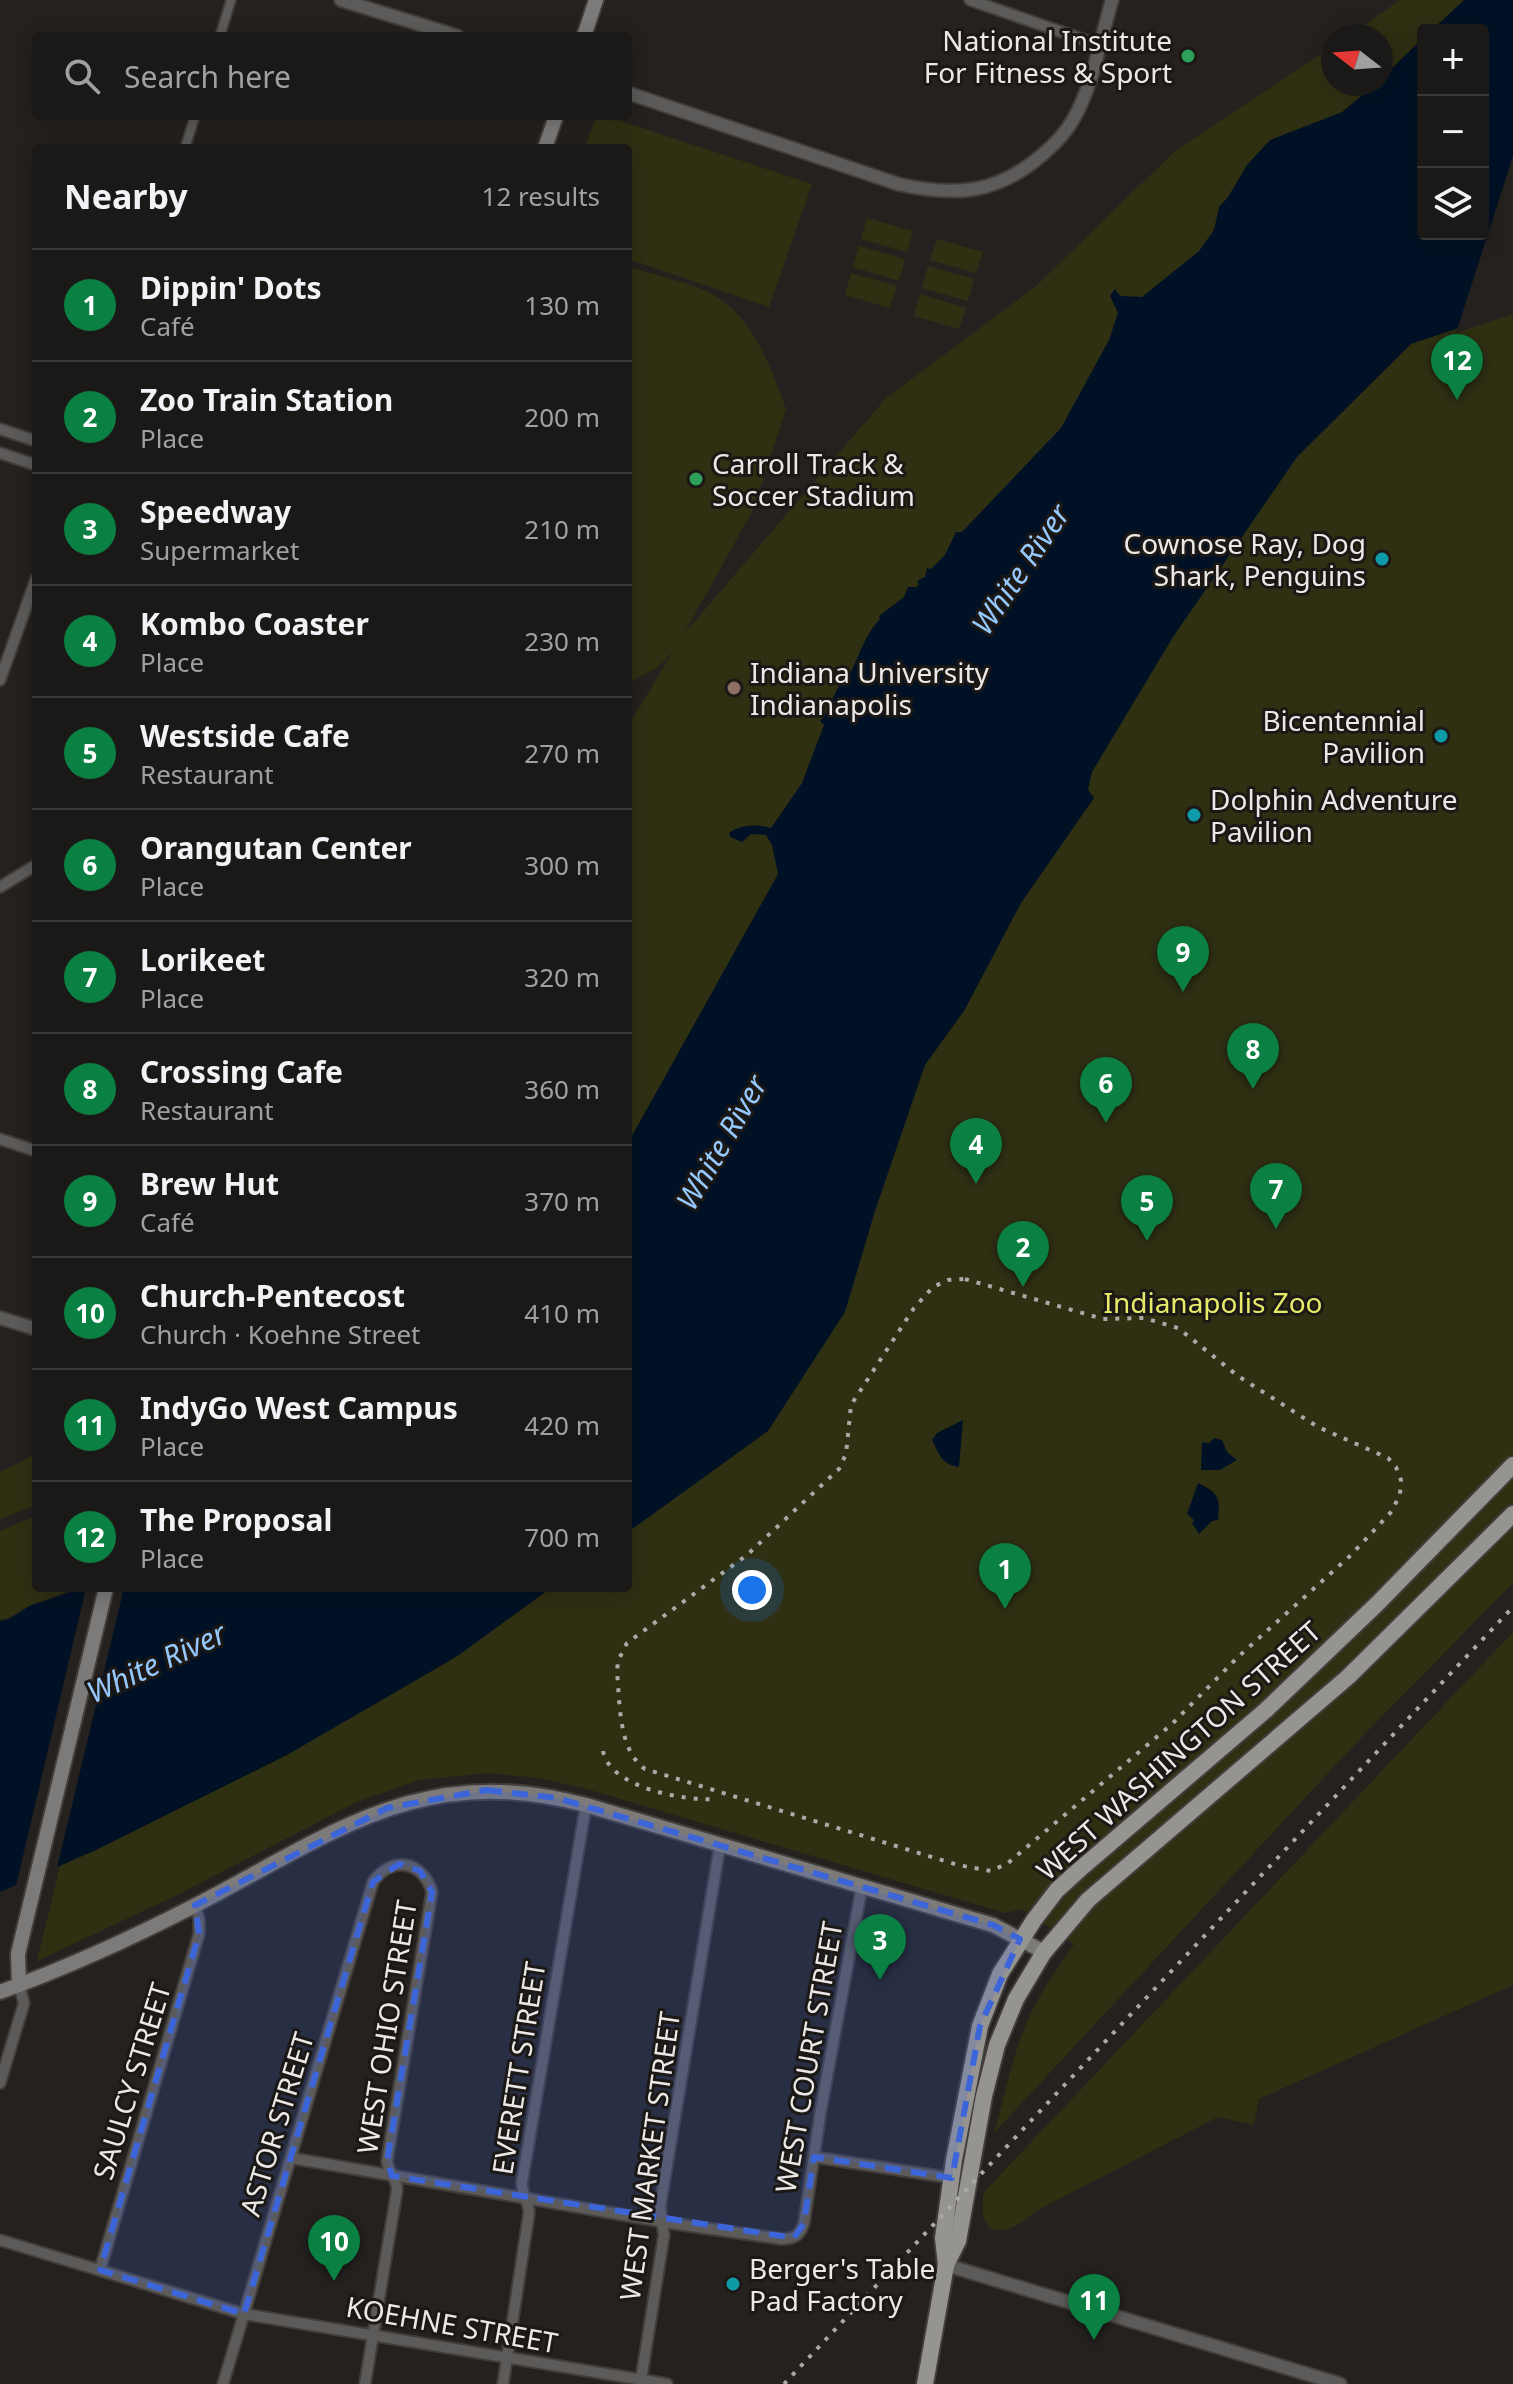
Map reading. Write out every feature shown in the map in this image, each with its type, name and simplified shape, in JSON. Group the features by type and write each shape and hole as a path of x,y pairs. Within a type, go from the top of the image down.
{"main road":[{"path":"585,32 596,0"},
{"path":"546,144 555,120"},
{"name":"WEST WASHINGTON STREET","path":"925,2384 946,2265 943,2238 952,2178 980,2026 1000,1974 1020,1939 1057,1890 1266,1710 1377,1604 1513,1465"},
{"name":"WEST WASHINGTON STREET","path":"946,2265 958,2241 984,2096 997,2045 1016,1999 1044,1952 1088,1900 1348,1677 1513,1514"},
{"path":"19,1985 18,1954 105,1592"},
{"path":"0,1992 195,1905 365,1816 415,1800 457,1793 508,1790 586,1805 993,1925 1044,1952"}],"street":[{"path":"221,32 231,0"},
{"path":"341,0 444,32"},
{"path":"970,0 1099,45"},
{"path":"632,94 898,184 927,191 958,192 984,187 1020,174 1051,147 1074,119 1112,0"},
{"path":"186,144 194,120"},
{"path":"0,429 32,440"},
{"path":"0,453 32,464"},
{"path":"0,680 32,590"},
{"path":"0,887 32,867"},
{"path":"0,1139 32,1150"},
{"path":"0,1318 32,1328"},
{"name":"EVERETT STREET","path":"503,2384 529,2213 522,2182 586,1805"},
{"name":"WEST MARKET STREET","path":"641,2380 664,2235 660,2207 720,1845"},
{"name":"WEST OHIO STREET","path":"365,2384 397,2190 387,2161 432,1892 424,1874 408,1864 390,1866 376,1878"},
{"name":"ASTOR STREET","path":"223,2384 376,1878"},
{"name":"WEST COURT STREET","path":"662,2221 781,2239 799,2235 804,2223 862,1886"},
{"name":"SAULCY STREET","path":"100,2270 199,1934 195,1905"},
{"path":"0,2083 24,2003 19,1985"},
{"path":"814,2157 952,2178"},
{"path":"291,2158 662,2221"},
{"name":"KOEHNE STREET","path":"0,2240 244,2314 667,2384"},
{"path":"946,2265 1340,2384"}],"highlighted area":[{"path":"486,1790 557,1798 993,1925 1020,1939 980,2026 952,2178 814,2157 804,2223 794,2238 392,2176 387,2161 432,1892 420,1871 399,1864 373,1882 244,2314 100,2270 199,1934 195,1905 387,1808"}],"green space":[{"name":"Indianapolis Zoo","path":"1400,0 1513,0 1513,1583 1357,1742 994,2133 1025,2027 1041,1995 1074,1944 1022,1909 1005,1913 587,1789 538,1778 487,1773 419,1780 357,1802 173,1897 37,1961 126,1592 632,1592 632,719 673,652 657,668 632,681 632,268 692,286 725,303 738,315 758,344 786,409 753,510 684,634 886,398 1035,287 1174,152 1321,54 1321,96 1393,96 1393,24 1365,24"},
{"path":"595,120 618,120 812,184 769,307 632,260 632,144 586,144"},
{"path":"867,218 913,231 907,252 861,239"},
{"path":"937,239 983,252 976,273 930,260"},
{"path":"859,246 905,259 899,281 853,267"},
{"path":"928,266 974,279 968,301 922,288"},
{"path":"851,273 897,286 890,308 845,295"},
{"path":"920,294 966,308 959,329 914,316"},
{"path":"32,1456 32,1507 0,1519 0,1472"},
{"path":"32,1518 32,1592 67,1592 0,1620 0,1531"},
{"path":"1513,1632 1513,1985 1259,2099 1254,2125 1218,2117 1036,2211 1015,2226 1005,2230 989,2227 983,2208 984,2192"}],"water":[{"name":"White River","path":"1464,0 1513,0 1513,310 1411,344 1297,457 1173,637 1092,772 1088,790 1094,798 1021,903 964,1011 925,1065 875,1211 845,1312 768,1431 632,1529 632,1136 778,874 772,845 766,835 751,834 742,842 730,837 729,833 750,826 771,828 802,783 824,725 820,721 842,683 843,668 851,672 879,616 904,597 908,587 917,587 917,581 925,577 927,568 931,569 945,555 956,532 962,532 1061,428 1109,340 1118,313 1110,296 1115,289 1120,296 1142,297 1199,251 1214,230 1219,207 1247,165 1270,140 1342,112 1361,96 1393,96 1393,67 1417,44 1417,240 1489,240 1489,24 1438,24"},
{"path":"963,1420 959,1467 945,1461 932,1440 937,1433"},
{"path":"1214,1438 1222,1440 1227,1452 1237,1460 1220,1470 1201,1470 1202,1442 1209,1443"},
{"path":"1198,1483 1215,1494 1219,1507 1218,1520 1212,1521 1199,1534 1192,1523 1194,1520 1187,1514"},
{"name":"White River","path":"70,1592 545,1592 456,1657 287,1755 96,1850 0,1892 0,1621 30,1606"}],"pier":[{"path":"1513,156 1513,314 1456,333 1486,240 1489,240 1489,231"},
{"path":"85,1592 123,1592 56,1872 15,1890"}],"railway":[{"path":"965,1279 1103,1319 1144,1318 1178,1328 1238,1376 1318,1427 1388,1458 1401,1480 1400,1494 1392,1511 1351,1555 1238,1657 1172,1724 1008,1863 991,1871 958,1865 645,1769 636,1761 625,1738 617,1672 618,1661 627,1643 747,1555 839,1469 846,1454 851,1405 914,1308 933,1287 948,1280 965,1279"},
{"path":"784,2384 1513,1607"},
{"path":"603,1751 609,1764 633,1783 686,1798 717,1799"}],"place":[{"name":"National Institute For Fitness & Sport","path":"1188,56"},
{"name":"The Proposal","path":"1457,400"},
{"name":"Carroll Track & Soccer Stadium","path":"696,479"},
{"name":"Cownose Ray, Dog Shark, Penguins","path":"1382,559"},
{"name":"Indiana University Indianapolis","path":"734,688"},
{"name":"Bicentennial Pavilion","path":"1441,736"},
{"name":"Dolphin Adventure Pavilion","path":"1194,815"},
{"name":"Brew Hut","path":"1183,992"},
{"name":"Crossing Cafe","path":"1253,1089"},
{"name":"Orangutan Center","path":"1106,1123"},
{"name":"Kombo Coaster","path":"976,1184"},
{"name":"Lorikeet","path":"1276,1229"},
{"name":"Westside Cafe","path":"1147,1241"},
{"name":"Zoo Train Station","path":"1023,1287"},
{"name":"Dippin' Dots","path":"1005,1609"},
{"name":"Speedway","path":"880,1980"},
{"name":"Church-Pentecost","path":"334,2281"},
{"name":"Berger's Table Pad Factory","path":"733,2284"},
{"name":"IndyGo West Campus","path":"1094,2340"}]}
